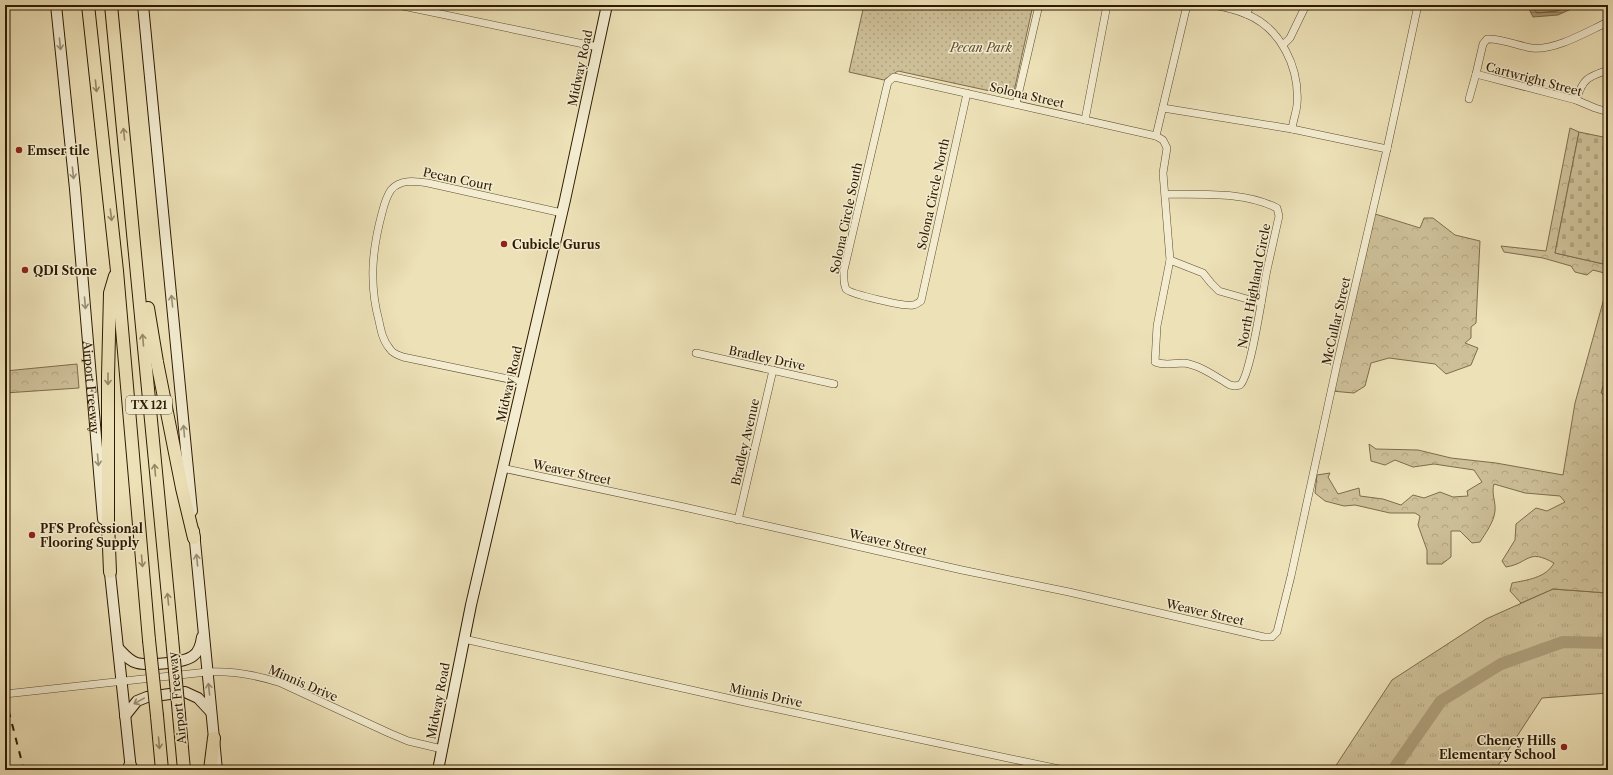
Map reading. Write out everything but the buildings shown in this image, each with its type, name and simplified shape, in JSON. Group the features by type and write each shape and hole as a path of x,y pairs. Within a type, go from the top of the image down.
{"highway":[{"name":"Airport Freeway","path":"88,5 117,271 162,770"},
{"name":"Airport Freeway","path":"111,5 184,770"},
{"path":"128,173 137,192 149,320 182,488 194,538"},
{"path":"110,572 108,522 110,293 117,271"},
{"path":"210,770 214,738"}],"main road":[{"name":"Airport Freeway","path":"56,5 90,361 103,525 110,572 131,769"},
{"path":"143,5 217,770"},
{"name":"Midway Road","path":"438,770 464,639 502,468 562,213 607,5"},
{"path":"118,648 127,658 144,665 182,661 193,656 198,651 204,632"},
{"path":"125,716 132,705 147,697 185,692 198,698 211,712"}],"street":[{"path":"398,5 598,47"},
{"path":"1016,104 1039,5"},
{"path":"1085,120 1107,5"},
{"path":"1187,5 1156,136 1163,140 1167,148 1163,173 1170,260 1203,273 1219,291 1261,303"},
{"path":"1213,5 1246,14 1258,20 1273,33 1283,45 1290,58 1297,92 1297,105 1292,129"},
{"path":"1246,14 1251,5"},
{"path":"1283,45 1290,38 1306,5"},
{"name":"McCullar Street","path":"1270,637 1277,632 1291,576 1418,5"},
{"path":"1469,99 1483,44 1487,39 1534,48 1542,48 1559,44 1608,22"},
{"path":"1576,100 1584,80 1590,76 1608,70"},
{"name":"Cartwright Street","path":"1476,74 1576,100 1608,112"},
{"name":"Solona Street","path":"894,77 1156,136"},
{"name":"Solona Circle South","path":"894,77 888,82 886,90 844,270 844,279 846,288 849,292 858,295 913,305 921,301"},
{"name":"Solona Circle North","path":"921,301 968,93"},
{"path":"1163,108 1292,129 1387,149"},
{"name":"Pecan Court","path":"523,382 403,357 390,350 383,340 374,305 372,267 376,236 386,198 391,190 400,184 411,181 428,183 562,213"},
{"name":"North Highland Circle","path":"1165,194 1239,196 1265,202 1277,208 1279,216 1253,346 1246,376 1243,382 1235,386 1230,385 1197,367 1184,364 1161,364 1156,362 1156,326 1170,260"},
{"name":"Bradley Drive","path":"696,353 834,384"},
{"name":"Bradley Avenue","path":"738,520 774,370"},
{"name":"Weaver Street","path":"502,468 1270,637"},
{"name":"Minnis Drive","path":"464,639 742,701 1064,770"},
{"name":"Minnis Drive","path":"5,694 226,671 264,677 281,683 408,741 442,749"}],"green space":[{"name":"Pecan Park","path":"864,5 1033,5 1013,96 898,71 884,80 849,72"},
{"path":"1570,128 1579,132 1555,253 1608,265 1608,274 1593,270 1587,275 1575,272 1571,266 1543,258 1504,252 1501,246 1546,251"},
{"path":"1579,132 1608,138 1608,265 1555,253"},
{"path":"1372,213 1420,228 1424,218 1433,218 1455,235 1480,241 1476,323 1471,327 1471,338 1465,343 1478,348 1471,365 1446,374 1435,364 1389,358 1371,363 1365,386 1354,393 1331,391"},
{"path":"1608,284 1608,369 1601,393 1608,398 1608,593 1553,589 1521,603 1510,591 1512,583 1536,578 1551,568 1554,563 1538,557 1533,557 1506,567 1502,561 1515,540 1516,524 1536,508 1547,511 1565,502 1560,496 1525,493 1494,484 1494,515 1489,528 1480,542 1472,543 1460,531 1451,531 1451,557 1442,564 1427,564 1427,550 1418,525 1420,516 1415,513 1390,513 1355,505 1344,506 1325,501 1315,493 1317,475 1330,473 1328,477 1338,494 1359,488 1360,496 1383,499 1401,505 1413,495 1424,498 1440,492 1453,497 1468,496 1467,491 1482,482 1474,470 1434,464 1413,467 1395,460 1385,465 1371,461 1369,444 1376,449 1418,450 1451,458 1496,463 1563,475 1575,403"},
{"path":"77,364 79,388 5,393 5,371"},
{"path":"1608,369 1608,398 1601,393"},
{"path":"1553,589 1608,593 1608,693 1542,698 1495,770 1333,770 1392,680 1486,619"}],"water":[{"path":"1527,5 1580,5 1558,15 1533,17"}],"waterway":[{"path":"1393,770 1441,701 1501,664 1563,642 1608,643"}],"railway":[{"path":"5,697 24,770"}],"place":[{"name":"Emser tile","path":"19,150"},
{"name":"Cubicle Gurus","path":"504,244"},
{"name":"QDI Stone","path":"25,270"},
{"name":"PFS Professional Flooring Supply","path":"32,535"},
{"name":"Cheney Hills Elementary School","path":"1564,747"}]}
